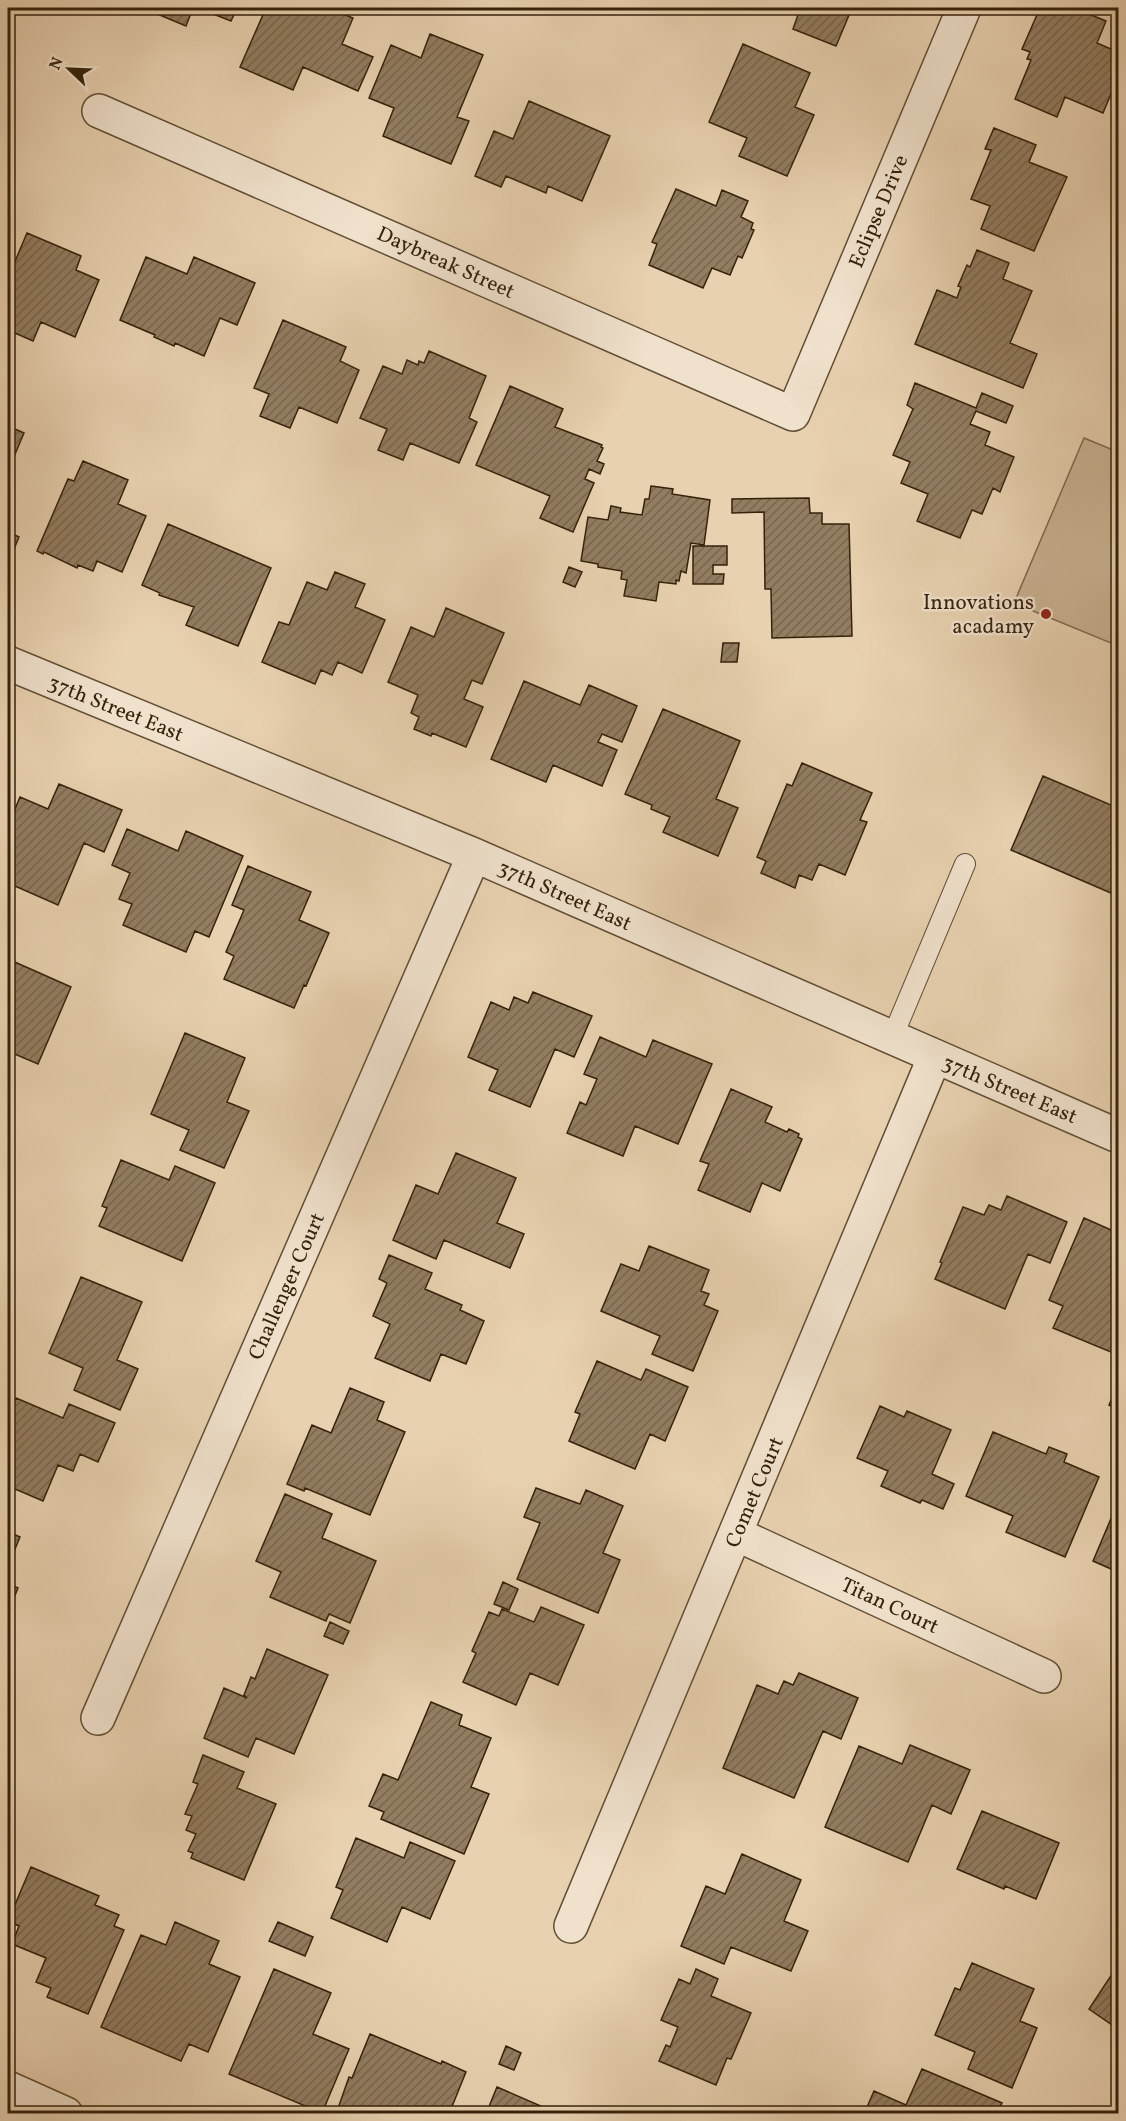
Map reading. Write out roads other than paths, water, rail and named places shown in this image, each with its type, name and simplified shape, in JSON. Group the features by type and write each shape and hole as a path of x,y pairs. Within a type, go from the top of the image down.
{"street":[{"name":"Eclipse Drive","path":"793,414 964,8"},
{"name":"Daybreak Street","path":"99,111 793,414"},
{"name":"37th Street East","path":"8,663 474,855 1119,1136"},
{"name":"Challenger Court","path":"98,1718 474,855"},
{"name":"Comet Court","path":"571,1926 935,1056"},
{"name":"Titan Court","path":"736,1534 1044,1676"},
{"path":"8,2088 66,2114"}],"lane":[{"path":"892,1038 964,864"}],"place":[{"name":"Innovations acadamy","path":"1046,614"}]}
